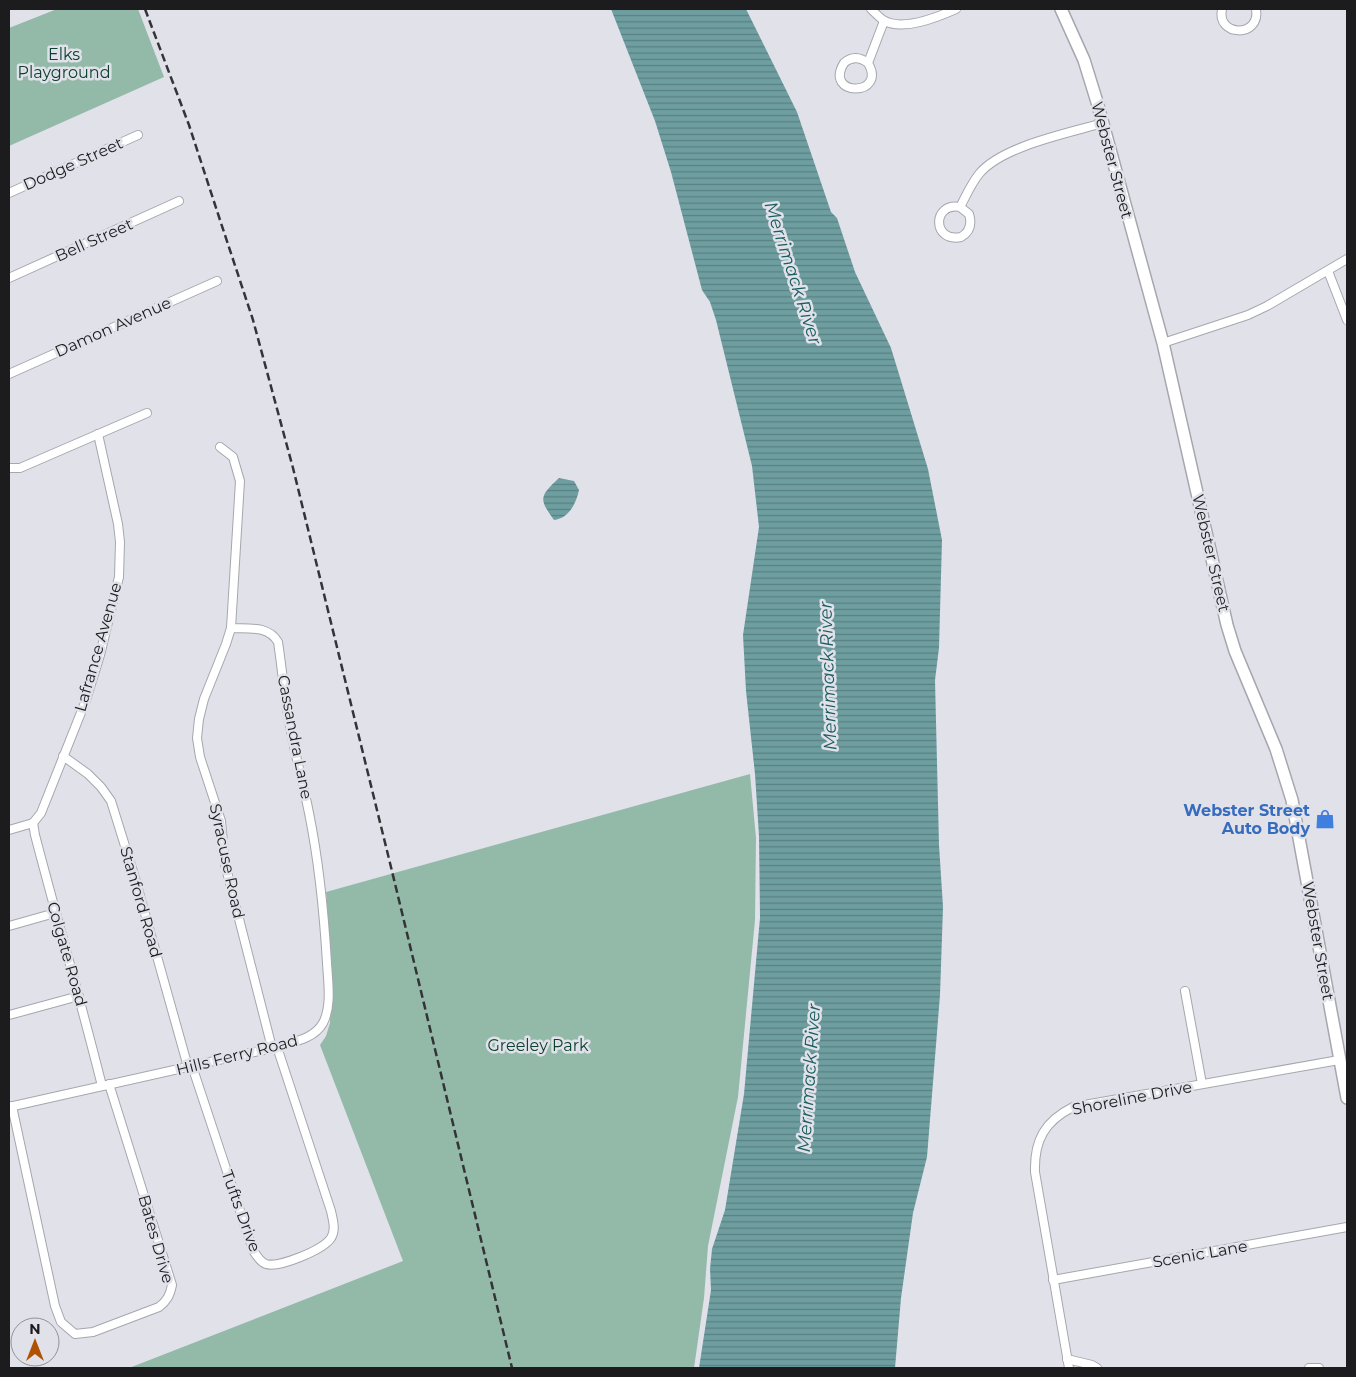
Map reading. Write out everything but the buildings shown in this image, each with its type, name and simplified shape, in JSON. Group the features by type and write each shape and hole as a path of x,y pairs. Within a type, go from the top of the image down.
{"main road":[{"name":"Webster Street","path":"1061,9 1084,60 1163,343 1227,625 1235,651 1276,749 1292,800 1347,1098"}],"street":[{"path":"872,9 884,21 905,24 935,18 956,9"},
{"path":"1222,9 1224,24 1240,31 1250,27 1254,22 1256,9"},
{"path":"868,63 864,60 853,58 844,63 840,73 843,83 851,89 866,86 872,72 868,63 884,21"},
{"path":"960,207 979,173 999,157 1024,147 1103,123"},
{"name":"Dodge Street","path":"9,193 138,135"},
{"name":"Bell Street","path":"9,278 179,201"},
{"path":"950,207 960,207 968,214 971,225 961,237 950,238 939,227 940,217 950,207"},
{"path":"1163,343 1248,315 1268,306 1347,259"},
{"path":"1328,271 1347,320"},
{"name":"Damon Avenue","path":"9,374 217,281"},
{"path":"9,468 20,468 147,413"},
{"name":"Lafrance Avenue","path":"33,823 41,813 62,756 86,700 100,655 118,577 120,542 118,524 98,434"},
{"name":"Syracuse Road","path":"220,447 233,457 240,481 231,628 204,699 198,719 197,738 200,757 221,821 225,864 275,1047"},
{"name":"Cassandra Lane","path":"231,628 266,630 274,634 278,642 289,722 310,813 320,884"},
{"name":"Stanford Road","path":"62,756 88,774 111,801 190,1067"},
{"path":"9,830 33,823"},
{"name":"Colgate Road","path":"33,823 55,913 105,1085"},
{"name":"Hills Ferry Road","path":"11,1107 275,1047 311,1036 319,1030 327,1013 327,969 320,884"},
{"path":"9,926 55,913"},
{"path":"1184,992 1202,1084"},
{"path":"9,1015 79,996"},
{"name":"Tufts Drive","path":"190,1067 253,1250 258,1258 266,1264 284,1263 317,1250 331,1238 334,1229 331,1211 275,1047"},
{"name":"Shoreline Drive","path":"1069,1368 1034,1160 1040,1137 1053,1120 1074,1107 1340,1060"},
{"name":"Bates Drive","path":"11,1107 55,1306 61,1322 74,1334 93,1332 158,1307 166,1302 172,1285 105,1085"},
{"name":"Scenic Lane","path":"1054,1280 1347,1227"},
{"path":"1067,1359 1097,1368"},
{"path":"1308,1368 1319,1368"}],"green space":[{"name":"Elks Playground","path":"57,9 138,9 164,77 9,146 9,28"},
{"name":"Greeley Park","path":"750,774 756,838 755,920 738,1097 708,1246 704,1298 694,1368 129,1368 403,1261 320,1045 326,1036 330,1023 332,971 326,892"}],"water":[{"name":"Merrimack River","path":"611,9 746,9 797,112 831,212 837,218 855,272 891,348 928,469 942,540 939,648 935,680 939,845 943,907 940,995 927,1157 913,1213 901,1298 895,1368 699,1368 711,1290 710,1269 712,1249 725,1210 744,1094 760,918 759,836 743,635 759,527 752,466 716,320 710,302 702,290 671,172 655,121"},
{"path":"559,478 574,481 579,490 576,500 568,513 554,520 545,507 543,498 548,489"}],"railway":[{"path":"145,9 189,125 253,320 293,468 512,1368"}],"place":[{"name":"Webster Street Auto Body","path":"1325,819"}]}
